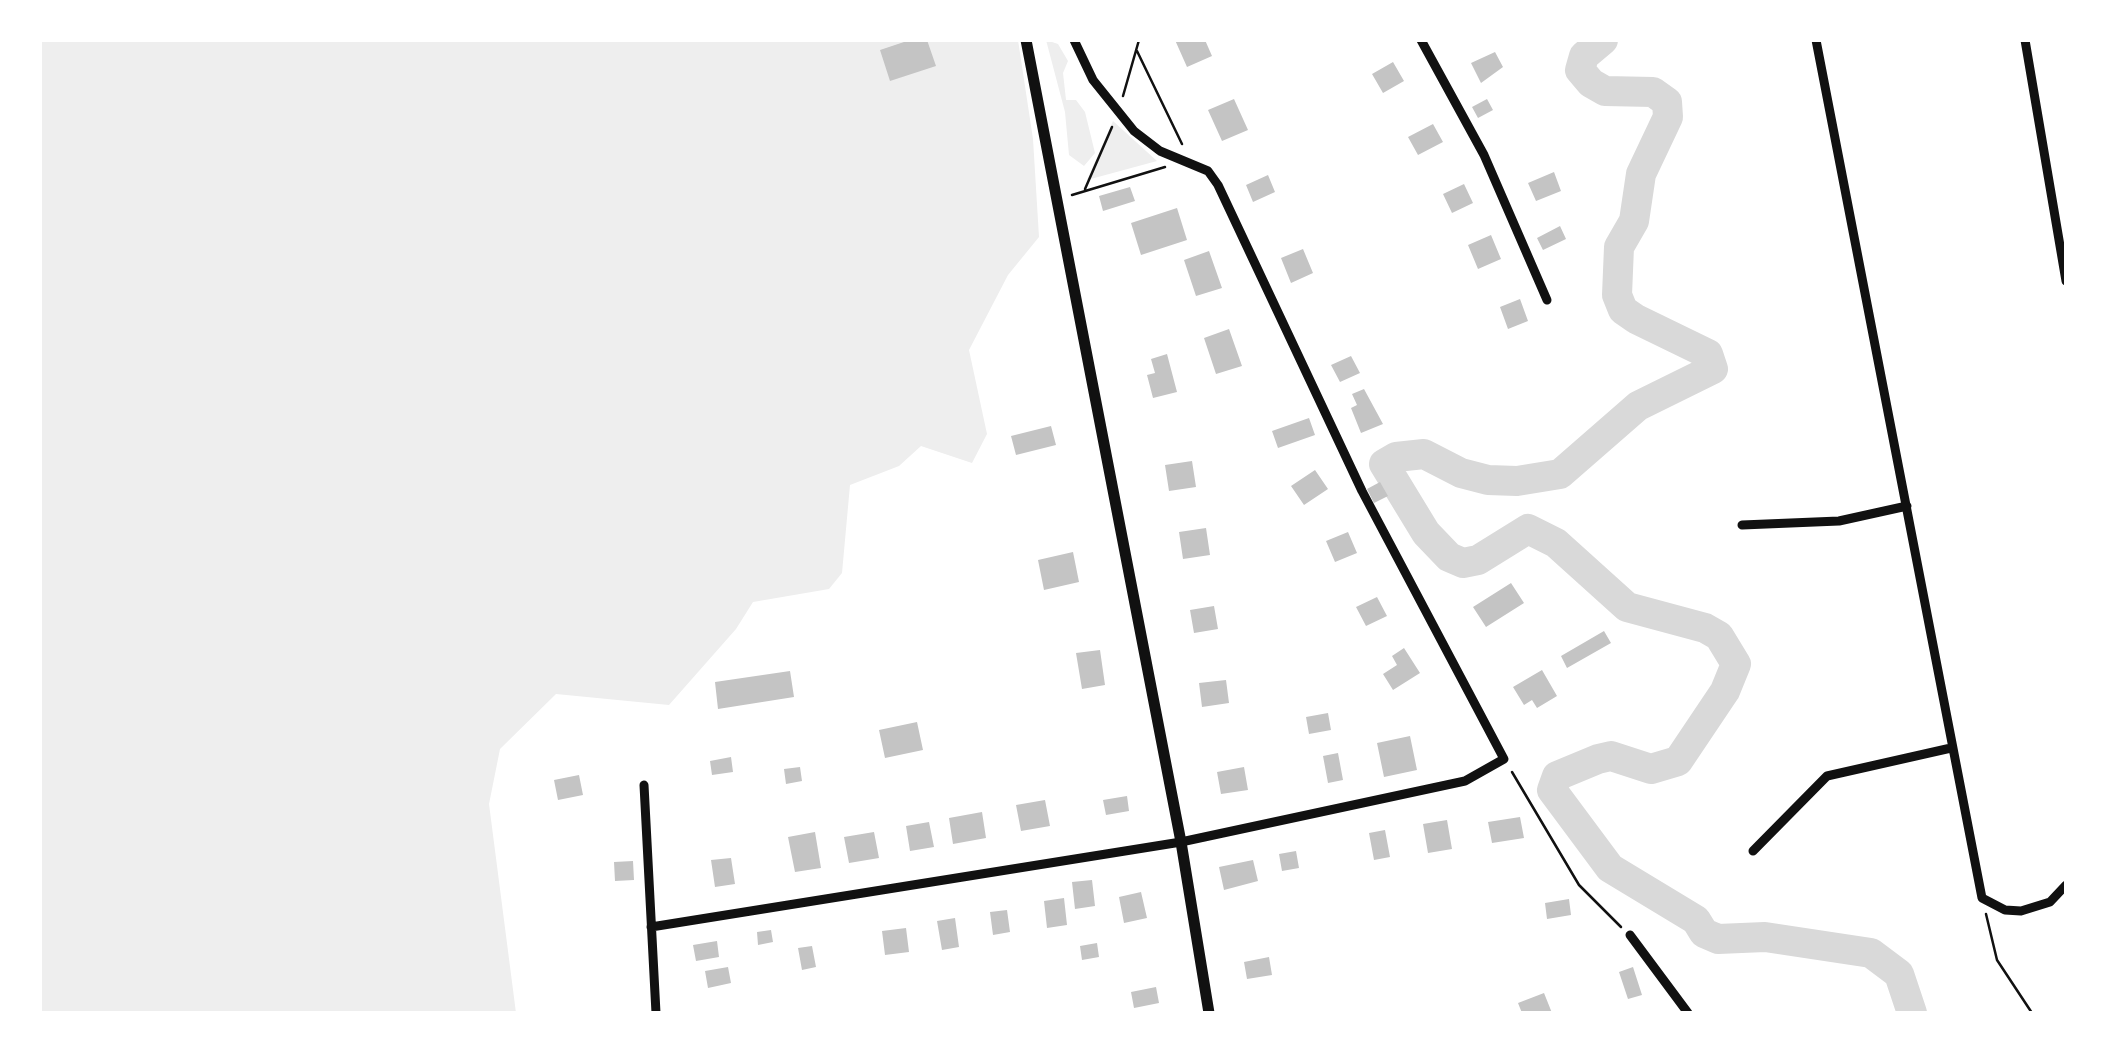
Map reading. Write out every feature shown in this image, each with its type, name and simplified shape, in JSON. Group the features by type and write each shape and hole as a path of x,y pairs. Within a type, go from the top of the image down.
{"street":[{"path":"1026,40 1181,842 1209,1013"},
{"path":"650,927 1181,842 1466,780 1504,759 1362,491 1218,185 1208,171 1160,151 1134,132 1093,80 1074,40"},
{"path":"1421,40 1484,155 1547,300"},
{"path":"1816,40 1982,898 2005,910 2021,912 2050,902 2066,884"},
{"path":"2025,40 2066,281"},
{"path":"1742,525 1839,521 1907,506"},
{"path":"1753,852 1827,776 1951,748"},
{"path":"644,785 656,1013"},
{"path":"1630,936 1686,1013"}],"path":[{"path":"1056,200 1189,160 1137,51"},
{"path":"1504,759 1580,885 1630,936"},
{"path":"1982,898 1997,960 2032,1013"}],"shaded area":[{"path":"40,40 1018,40 1033,139 1039,237 1008,275 969,350 987,434 972,463 921,446 899,466 850,485 842,573 829,589 753,602 736,629 669,705 556,694 500,749 489,804 516,1013 40,1013"},
{"path":"1046,40 1058,44 1068,61 1063,73 1066,100 1076,100 1085,112 1095,153 1084,166 1069,155 1065,112"},
{"path":"1113,121 1157,161 1087,180"}],"building":[{"path":"910,40 927,40 936,66 890,81 880,50"},
{"path":"1175,40 1205,40 1212,56 1187,67"},
{"path":"1495,52 1503,67 1481,83 1471,63"},
{"path":"1393,62 1404,81 1383,93 1372,74"},
{"path":"1234,99 1248,130 1222,141 1208,110"},
{"path":"1487,99 1493,110 1478,118 1472,107"},
{"path":"1433,124 1443,142 1418,155 1408,137"},
{"path":"1554,172 1561,191 1536,201 1528,183"},
{"path":"1268,175 1275,192 1253,202 1246,185"},
{"path":"1464,184 1473,203 1452,213 1443,194"},
{"path":"1130,187 1135,201 1103,211 1099,196"},
{"path":"1177,208 1187,240 1141,255 1131,223"},
{"path":"1560,226 1566,239 1543,250 1537,238"},
{"path":"1491,235 1501,259 1478,269 1468,245"},
{"path":"1303,249 1313,273 1291,283 1281,258"},
{"path":"1209,251 1222,288 1196,296 1184,260"},
{"path":"1520,299 1528,321 1508,329 1500,307"},
{"path":"1229,329 1242,366 1216,374 1204,338"},
{"path":"1167,354 1177,392 1153,398 1147,375 1155,373 1151,359"},
{"path":"1351,356 1360,373 1340,382 1331,365"},
{"path":"1364,389 1383,424 1361,433 1351,408 1357,405 1352,394"},
{"path":"1309,418 1315,435 1278,448 1272,431"},
{"path":"1051,426 1056,445 1016,455 1011,436"},
{"path":"1192,461 1196,487 1169,491 1165,465"},
{"path":"1315,470 1328,489 1304,505 1291,486"},
{"path":"1380,482 1388,496 1374,503 1367,489"},
{"path":"1206,528 1210,555 1183,559 1179,532"},
{"path":"1348,532 1357,553 1335,562 1326,541"},
{"path":"1073,552 1079,582 1044,590 1038,560"},
{"path":"1511,583 1524,603 1486,627 1473,607"},
{"path":"1377,597 1387,616 1366,626 1356,607"},
{"path":"1214,606 1218,629 1194,633 1190,610"},
{"path":"1604,631 1611,643 1567,668 1561,656"},
{"path":"1404,648 1420,673 1393,690 1383,674 1397,665 1392,656"},
{"path":"1100,650 1105,685 1082,689 1076,653"},
{"path":"1542,670 1557,696 1537,708 1532,700 1524,705 1513,687"},
{"path":"790,671 794,697 718,709 715,682"},
{"path":"1226,680 1229,703 1202,707 1199,683"},
{"path":"1328,713 1331,730 1309,734 1306,717"},
{"path":"917,722 923,750 885,758 879,730"},
{"path":"1410,736 1417,770 1384,777 1377,743"},
{"path":"1338,753 1343,780 1328,783 1323,756"},
{"path":"731,757 733,772 712,775 710,761"},
{"path":"800,767 802,781 786,784 784,769"},
{"path":"1244,767 1248,790 1221,794 1217,772"},
{"path":"579,775 583,795 558,800 554,780"},
{"path":"1127,796 1129,811 1106,815 1103,800"},
{"path":"1045,800 1050,826 1021,831 1016,805"},
{"path":"982,812 986,838 953,844 949,818"},
{"path":"1520,817 1524,838 1492,843 1488,822"},
{"path":"1447,820 1452,849 1428,853 1423,824"},
{"path":"929,822 934,847 910,851 906,826"},
{"path":"1385,830 1390,857 1374,860 1369,833"},
{"path":"815,832 821,868 795,872 788,837"},
{"path":"874,832 879,858 849,863 844,837"},
{"path":"1296,851 1299,868 1282,871 1279,854"},
{"path":"731,858 735,884 715,887 711,860"},
{"path":"1253,860 1258,881 1224,890 1219,867"},
{"path":"633,861 634,880 615,881 614,862"},
{"path":"1092,880 1095,906 1075,909 1072,882"},
{"path":"1141,892 1147,918 1124,923 1119,897"},
{"path":"1064,898 1067,925 1047,928 1044,901"},
{"path":"1569,899 1571,915 1547,919 1545,903"},
{"path":"1007,910 1010,932 993,935 990,912"},
{"path":"955,918 959,947 942,950 937,921"},
{"path":"906,928 909,952 885,955 882,931"},
{"path":"771,930 773,942 758,945 757,932"},
{"path":"717,941 719,957 696,961 693,945"},
{"path":"1097,943 1099,957 1082,960 1080,946"},
{"path":"812,946 816,967 802,970 798,948"},
{"path":"1269,957 1272,975 1247,979 1244,962"},
{"path":"728,967 731,983 708,988 705,971"},
{"path":"1633,967 1642,995 1628,999 1619,972"},
{"path":"1156,987 1159,1003 1134,1008 1131,992"},
{"path":"1544,993 1552,1013 1522,1013 1518,1003"}],"waterway":[{"path":"1603,40 1584,56 1580,70 1605,91 1653,92 1667,102 1668,117 1641,174 1634,221 1619,247 1617,295 1623,310 1636,319 1708,354 1713,369 1638,406 1560,474 1517,481 1488,480 1461,473 1424,454 1396,457 1384,464 1426,533 1449,557 1463,563 1478,560 1528,529 1556,543 1627,607 1705,628 1719,636 1736,664 1725,691 1678,761 1651,769 1611,756 1557,776 1552,790 1610,868 1696,920 1704,933 1718,939 1765,937 1871,953 1899,974 1912,1013"}]}
